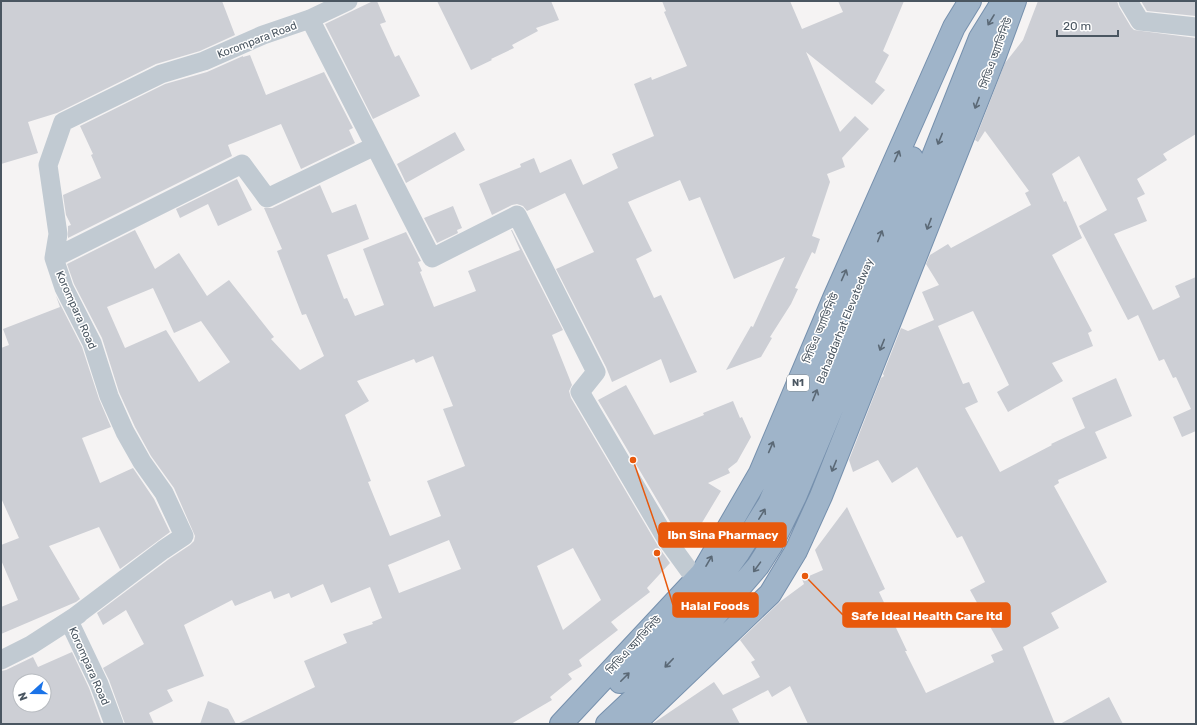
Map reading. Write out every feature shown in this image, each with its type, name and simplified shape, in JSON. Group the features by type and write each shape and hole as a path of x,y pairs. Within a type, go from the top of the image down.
{"highway":[{"name":"সিডিএ অ্যাভিনিউ","path":"561,724 702,573 760,473 837,290 950,34 970,1"},
{"name":"Bahaddarhat Elevatedway","path":"607,724 640,693 715,616 758,566 772,544 795,497 855,353 972,35 979,1"},
{"name":"Bahaddarhat Elevatedway","path":"578,724 711,591 739,552 769,504 972,35 1003,1"},
{"name":"সিডিএ অ্যাভিনিউ","path":"634,724 770,594 796,551 830,475 994,60 1015,1"}],"street":[{"name":"Korompara Road","path":"114,724 99,684 69,621 163,550 184,536 164,493 142,462 124,432 109,396 92,343 64,288 54,258 58,234 48,165 63,122 161,74 204,61 263,35 310,19 348,1"},
{"path":"1128,1 1140,21 1196,27"},
{"path":"310,19 432,258 517,215 596,372 580,392 667,540 696,580"},
{"path":"54,258 242,164 267,198 376,146"},
{"path":"1,660 31,645 69,621 101,598"}],"building":[{"path":"1,1 222,1 235,35 200,51 156,64 57,113 28,122 38,153 1,164"},
{"path":"373,1 377,1 386,22 380,24 395,57 399,55 420,96 373,119 325,24"},
{"path":"437,1 551,1 559,20 536,28 538,31 512,45 514,48 471,70"},
{"path":"662,1 790,1 802,29 843,12 838,1 904,1 883,51 889,55 875,82 885,90 872,105 806,52 840,132 855,116 869,129 842,158 845,167 827,174 830,182 812,236 820,239 815,254 812,252 795,288 798,289 791,304 770,337 772,338 761,357 726,370 751,326 753,327 785,257 734,279 700,197 689,201 680,180 628,202 652,251 636,259 654,298 661,295 697,372 670,383 661,359 612,382 606,367 556,269 594,252 565,193 527,211 523,206 517,204 492,215 479,184 521,167 520,164 534,158 540,173 571,159 583,185 618,168 612,154 654,136 634,84 651,77 652,80 687,66 664,12 666,11"},
{"path":"1038,1 1117,1 1119,7 1134,30 1196,38 1196,134 1163,154 1167,160 1137,179 1145,194 1137,198 1147,221 1114,234 1153,310 1180,297 1175,286 1196,277 1196,431 1182,437 1173,417 1191,409 1176,377 1173,378 1164,359 1159,361 1138,315 1128,320 1079,226 1107,210 1079,156 1052,174 1064,202 1066,201 1082,238 1052,255 1092,331 1088,333 1093,346 1052,363 1063,381 1008,412 997,392 1009,385 973,311 938,326 963,384 969,382 978,402 965,408 1000,472 1052,445 1051,444 1085,428 1072,398 1116,378 1132,416 1095,432 1107,458 1058,480 1059,483 1054,486 1107,582 1051,613 1059,628 1023,647 1055,724 808,724 790,686 772,697 768,690 732,709 740,724 652,724 714,682 723,695 760,677 751,662 755,660 740,640 781,601 804,584 802,579 823,570 815,550 847,507 885,589 879,592 907,651 905,651 926,693 994,662 991,655 1003,650 970,590 985,582 962,536 957,538 917,467 892,483 878,460 853,472 849,460 881,378 884,376 883,374 901,328 908,331 934,320 922,292 939,285 926,264 930,255 948,244 951,248 1031,205 1025,193 1029,191 985,131 978,142 975,140 1005,63 1023,40"},
{"path":"1141,1 1196,1 1196,16 1147,11"},
{"path":"250,55 266,95 324,72 353,128 349,130 355,143 301,169 281,124 228,145 232,156 68,238 68,226 71,225 66,215 63,195 101,178 91,155 93,154 80,126 165,84 207,72 243,56"},
{"path":"455,132 465,150 406,183 397,164"},
{"path":"237,179 252,210 218,226 208,204 180,218 176,209"},
{"path":"320,185 332,213 356,204 369,239 327,255 344,299 347,298 355,316 384,305 363,249 406,232 421,261 418,262 422,271 420,272 434,307 476,291 468,271 520,250 512,230 563,330 552,335 572,385 569,391 571,398 658,546 670,563 647,588 650,592 611,622 618,630 579,660 582,666 568,674 572,679 550,697 552,700 511,724 237,724 315,687 304,661 347,643 343,634 373,624 372,622 382,618 370,587 331,603 323,584 291,598 289,593 274,599 271,591 235,606 232,600 184,625 204,676 167,690 173,701 149,713 154,724 125,724 103,668 144,644 126,610 103,625 97,613 190,545 194,541 195,536 174,488 151,456 135,427 119,392 102,338 74,284 67,264 135,230 155,269 179,253 207,296 229,280 274,337 271,339 300,370 324,356 306,314 302,315 277,251 282,249 264,208 272,208","holes":["153,288 174,333 201,321 230,362 199,382 166,330 125,348 107,307","433,356 453,406 443,409 465,466 427,481 441,516 390,536 368,482 371,481 345,415 369,401 357,381 414,359 416,363","449,540 461,569 399,593 388,565","573,548 601,600 563,630 537,566"]},
{"path":"453,206 462,228 457,230 458,233 437,243 424,218"},
{"path":"56,296 82,347 99,399 111,427 82,438 100,483 133,468 154,499 170,532 120,569 99,527 49,546 80,599 1,634 1,607 18,600 1,560 1,545 19,538 1,498 1,348 9,345 3,329 60,307"},
{"path":"626,385 654,435 704,415 703,413 733,401 740,418 742,417 751,437 737,462 728,469 730,473 708,483 721,491 697,531 682,542 598,400"},
{"path":"72,652 89,688 102,724 1,724 1,671 33,657 38,667"},
{"path":"1109,697 1123,724 1060,724"},
{"path":"208,701 228,709 236,724 200,724"}],"place":[{"name":"Ibn Sina Pharmacy","path":"633,460"},
{"name":"Halal Foods","path":"657,553"},
{"name":"Safe Ideal Health Care ltd","path":"805,576"}]}
